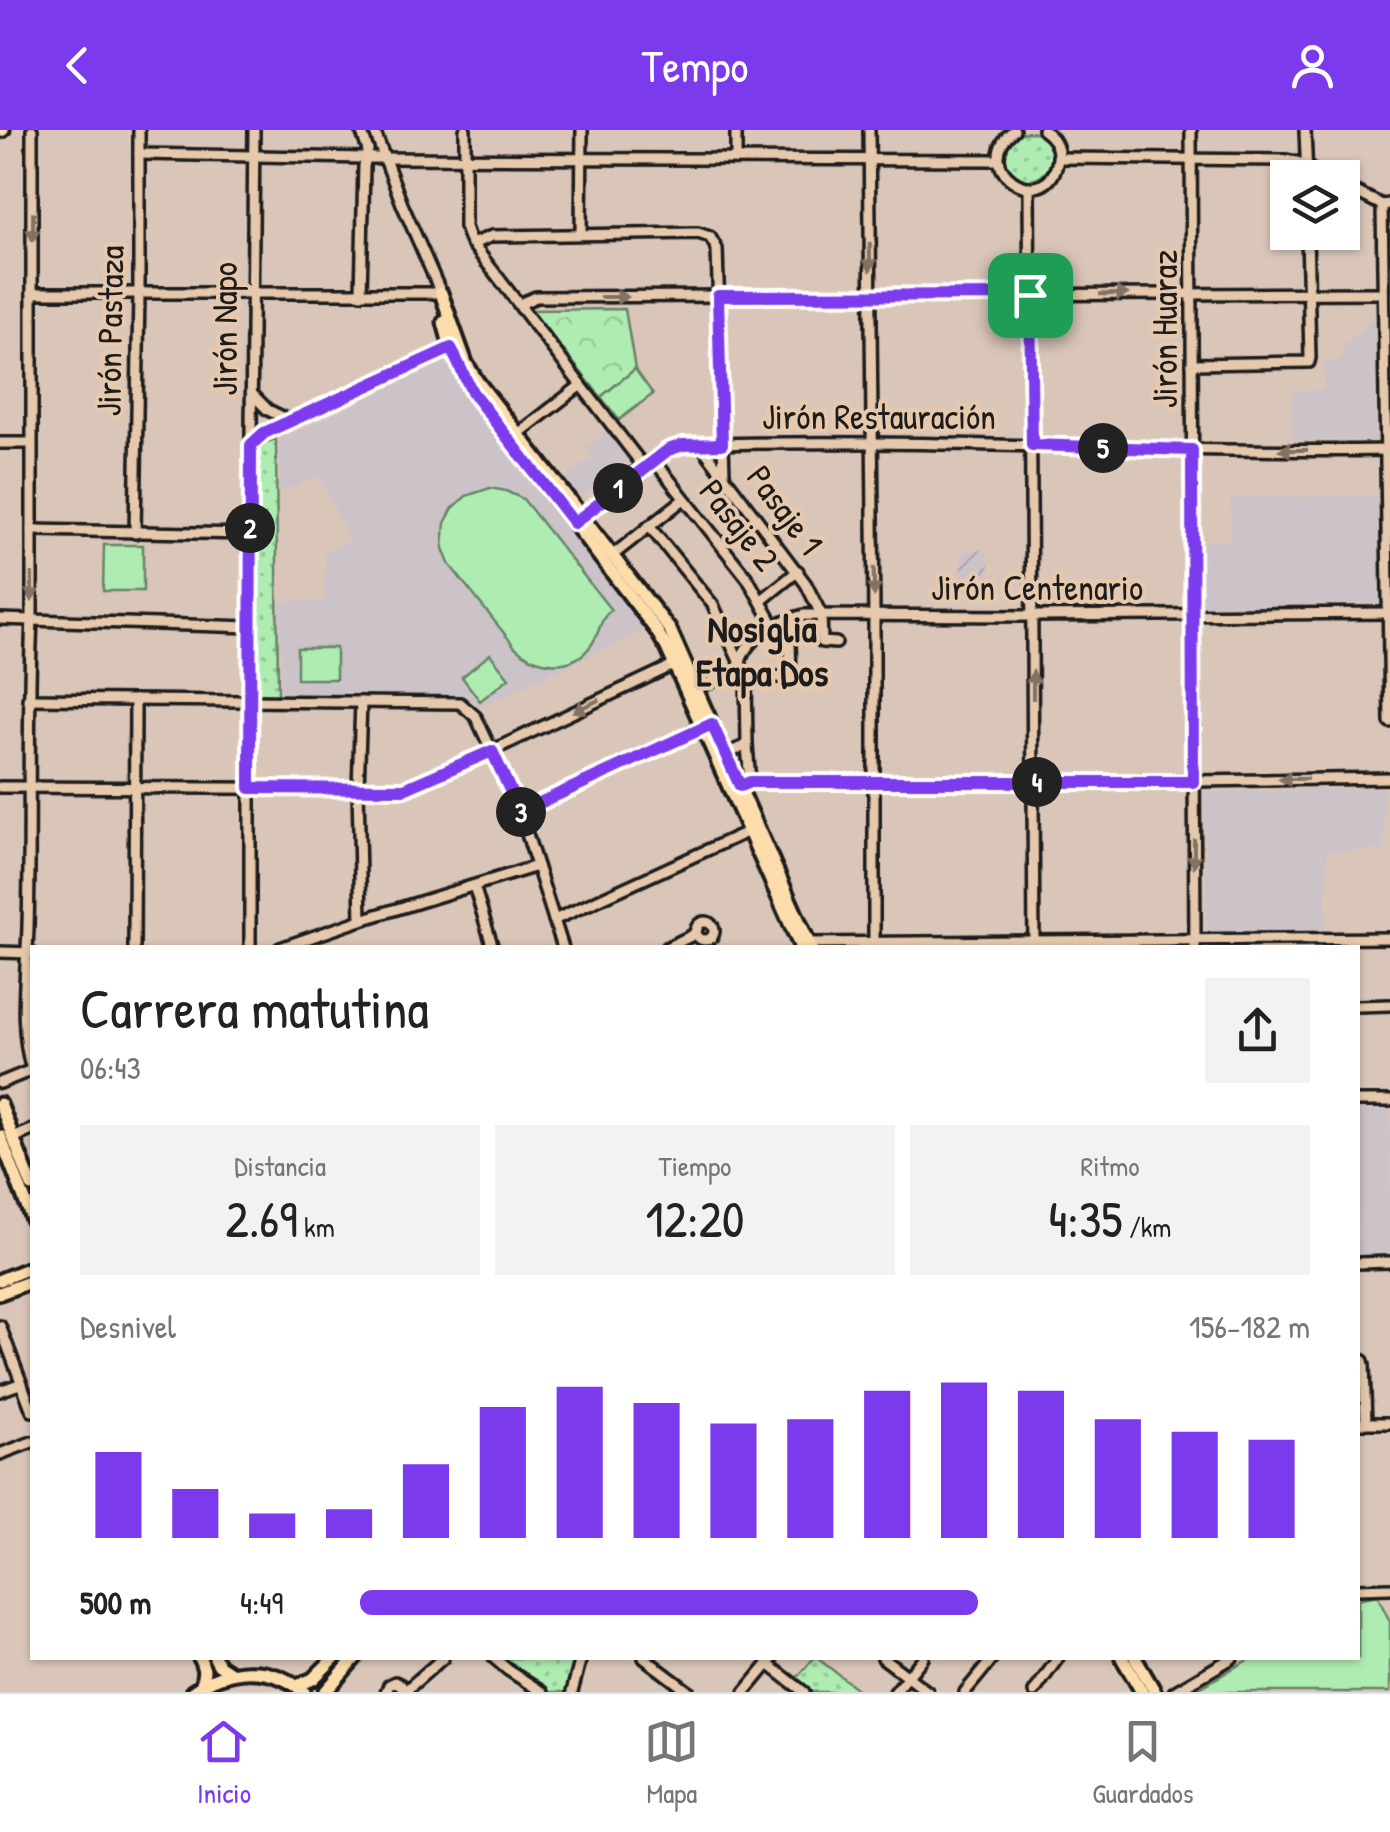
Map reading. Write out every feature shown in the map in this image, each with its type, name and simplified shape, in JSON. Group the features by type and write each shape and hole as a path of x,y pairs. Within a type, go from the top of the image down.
{"main road":[{"path":"441,294 439,303 472,392 613,555 670,630 748,830 806,945"},
{"path":"455,346 698,688 708,726 745,784 806,945"},
{"path":"0,1104 30,1212"},
{"path":"7,1137 30,1182"},
{"path":"0,1280 30,1268"},
{"path":"0,1293 30,1282"},
{"path":"197,1689 204,1670 201,1660"},
{"path":"216,1660 231,1673"},
{"path":"197,1689 246,1670 300,1689 332,1660"},
{"path":"326,1692 353,1660"},
{"path":"1123,1660 1142,1692"},
{"path":"1137,1660 1155,1692"}],"street":[{"path":"30,1062 24,1036 30,953 32,130"},
{"name":"Jirón Pastaza","path":"135,533 139,130"},
{"name":"Jirón Napo","path":"250,945 254,130"},
{"path":"360,130 368,150 364,166 361,294"},
{"path":"32,293 441,294 374,130"},
{"path":"466,130 465,227 472,244 644,467"},
{"path":"581,234 582,130"},
{"path":"736,130 736,159"},
{"path":"869,130 874,945 1195,944 1390,938"},
{"path":"1014,130 1002,142 1002,171 1010,180 1030,188 1050,178 1059,158 1054,140 1043,130"},
{"name":"Jirón Huaraz","path":"1191,130 1195,944"},
{"path":"1305,130 1306,160"},
{"path":"139,154 999,160"},
{"path":"1059,158 1285,160"},
{"path":"1030,188 1034,945"},
{"path":"1360,193 1386,204 1382,294 1388,450 1390,722"},
{"path":"472,244 492,236 581,234 704,234 715,243 724,476"},
{"path":"1192,364 1308,362 1308,250"},
{"path":"521,308 524,302 536,297 1382,294"},
{"path":"251,445 289,420 455,346"},
{"path":"518,434 580,386"},
{"path":"252,395 276,415 289,420"},
{"path":"0,443 31,443"},
{"name":"Jirón Restauración","path":"578,519 668,450 683,445 872,443 1388,450"},
{"name":"Pasaje 1","path":"700,444 798,572 821,614 822,642 836,643"},
{"name":"Pasaje 2","path":"654,460 780,624 790,642 792,678"},
{"path":"613,555 684,499"},
{"path":"649,526 713,606 743,669"},
{"path":"32,530 250,534"},
{"path":"762,600 798,572"},
{"name":"Jirón Centenario","path":"734,650 804,614 1389,614"},
{"path":"0,619 251,627"},
{"path":"750,641 742,655 745,784 1390,778"},
{"path":"0,787 404,789 680,662"},
{"path":"698,688 743,669 806,678"},
{"path":"28,699 460,702 476,717 520,812 561,945"},
{"path":"134,945 135,700"},
{"path":"361,702 361,920"},
{"path":"520,812 708,726"},
{"path":"726,754 747,745"},
{"path":"554,920 748,830"},
{"path":"289,945 537,866"},
{"path":"474,886 491,945"},
{"path":"673,945 697,934"},
{"path":"317,936 320,945"},
{"path":"0,952 30,953"},
{"path":"1360,1006 1390,1005"},
{"path":"0,1083 30,1071"},
{"path":"1360,1101 1390,1101"},
{"path":"1360,1263 1390,1262"},
{"path":"0,1326 30,1405"},
{"path":"0,1360 11,1356"},
{"path":"1360,1359 1364,1366 1362,1423 1390,1422"},
{"path":"0,1391 22,1383"},
{"path":"0,1454 30,1443"},
{"path":"1360,1589 1390,1588"},
{"path":"386,1692 392,1683 405,1689 441,1660"},
{"path":"500,1660 542,1692"},
{"path":"572,1692 580,1660"},
{"path":"647,1660 689,1692"},
{"path":"886,1660 928,1692"},
{"path":"895,1692 921,1660"},
{"path":"965,1692 991,1660"},
{"path":"1036,1691 1057,1660"},
{"path":"1174,1692 1229,1660"},
{"path":"745,1692 771,1661 804,1692"}],"shaded area":[{"path":"1373,318 1376,441 1293,440 1292,391 1324,390 1324,361 1341,360 1344,346"},
{"path":"444,361 468,402 647,629 480,707 456,696 281,695 280,601 325,601 325,552 349,540 318,476 280,493 283,475 278,441"},
{"path":"608,429 628,460 583,495 578,494 565,478 592,457 585,447"},
{"path":"1390,495 1390,603 1201,607 1200,542 1230,541 1230,498"},
{"path":"987,550 991,578 969,590 957,590 963,551"},
{"path":"1384,788 1385,850 1328,851 1325,933 1207,933 1204,792"},
{"path":"1360,1109 1390,1109 1390,1256 1360,1256"}],"green space":[{"path":"1028,132 1045,139 1052,156 1045,173 1028,180 1011,173 1004,156 1011,139"},
{"path":"625,309 635,369 601,397 531,310"},
{"path":"635,369 653,394 619,420 601,397"},
{"path":"276,439 278,696 257,694 256,452"},
{"path":"490,488 523,499 611,610 592,644 575,659 555,664 524,654 449,564 443,548 445,523 453,508 466,496"},
{"path":"104,545 143,545 143,591 103,591"},
{"path":"297,648 336,648 336,679 297,679"},
{"path":"490,654 509,678 480,701 462,677"},
{"path":"1377,1595 1390,1622 1390,1692 1193,1692 1248,1660 1360,1660 1360,1599"},
{"path":"576,1660 568,1692 549,1692 504,1663"},
{"path":"812,1660 820,1660 856,1688 853,1692 811,1692 795,1680"}],"district":[{"name":"Nosiglia Etapa Dos","path":"762,651"}],"route":[{"path":"1030,295 1032,445 1192,450 1193,782 750,782 740,786 712,724 520,812 492,751 404,789 250,788 251,445 264,433 451,348 472,392 574,523 668,450 683,445 722,444 718,296 1030,295"}]}
